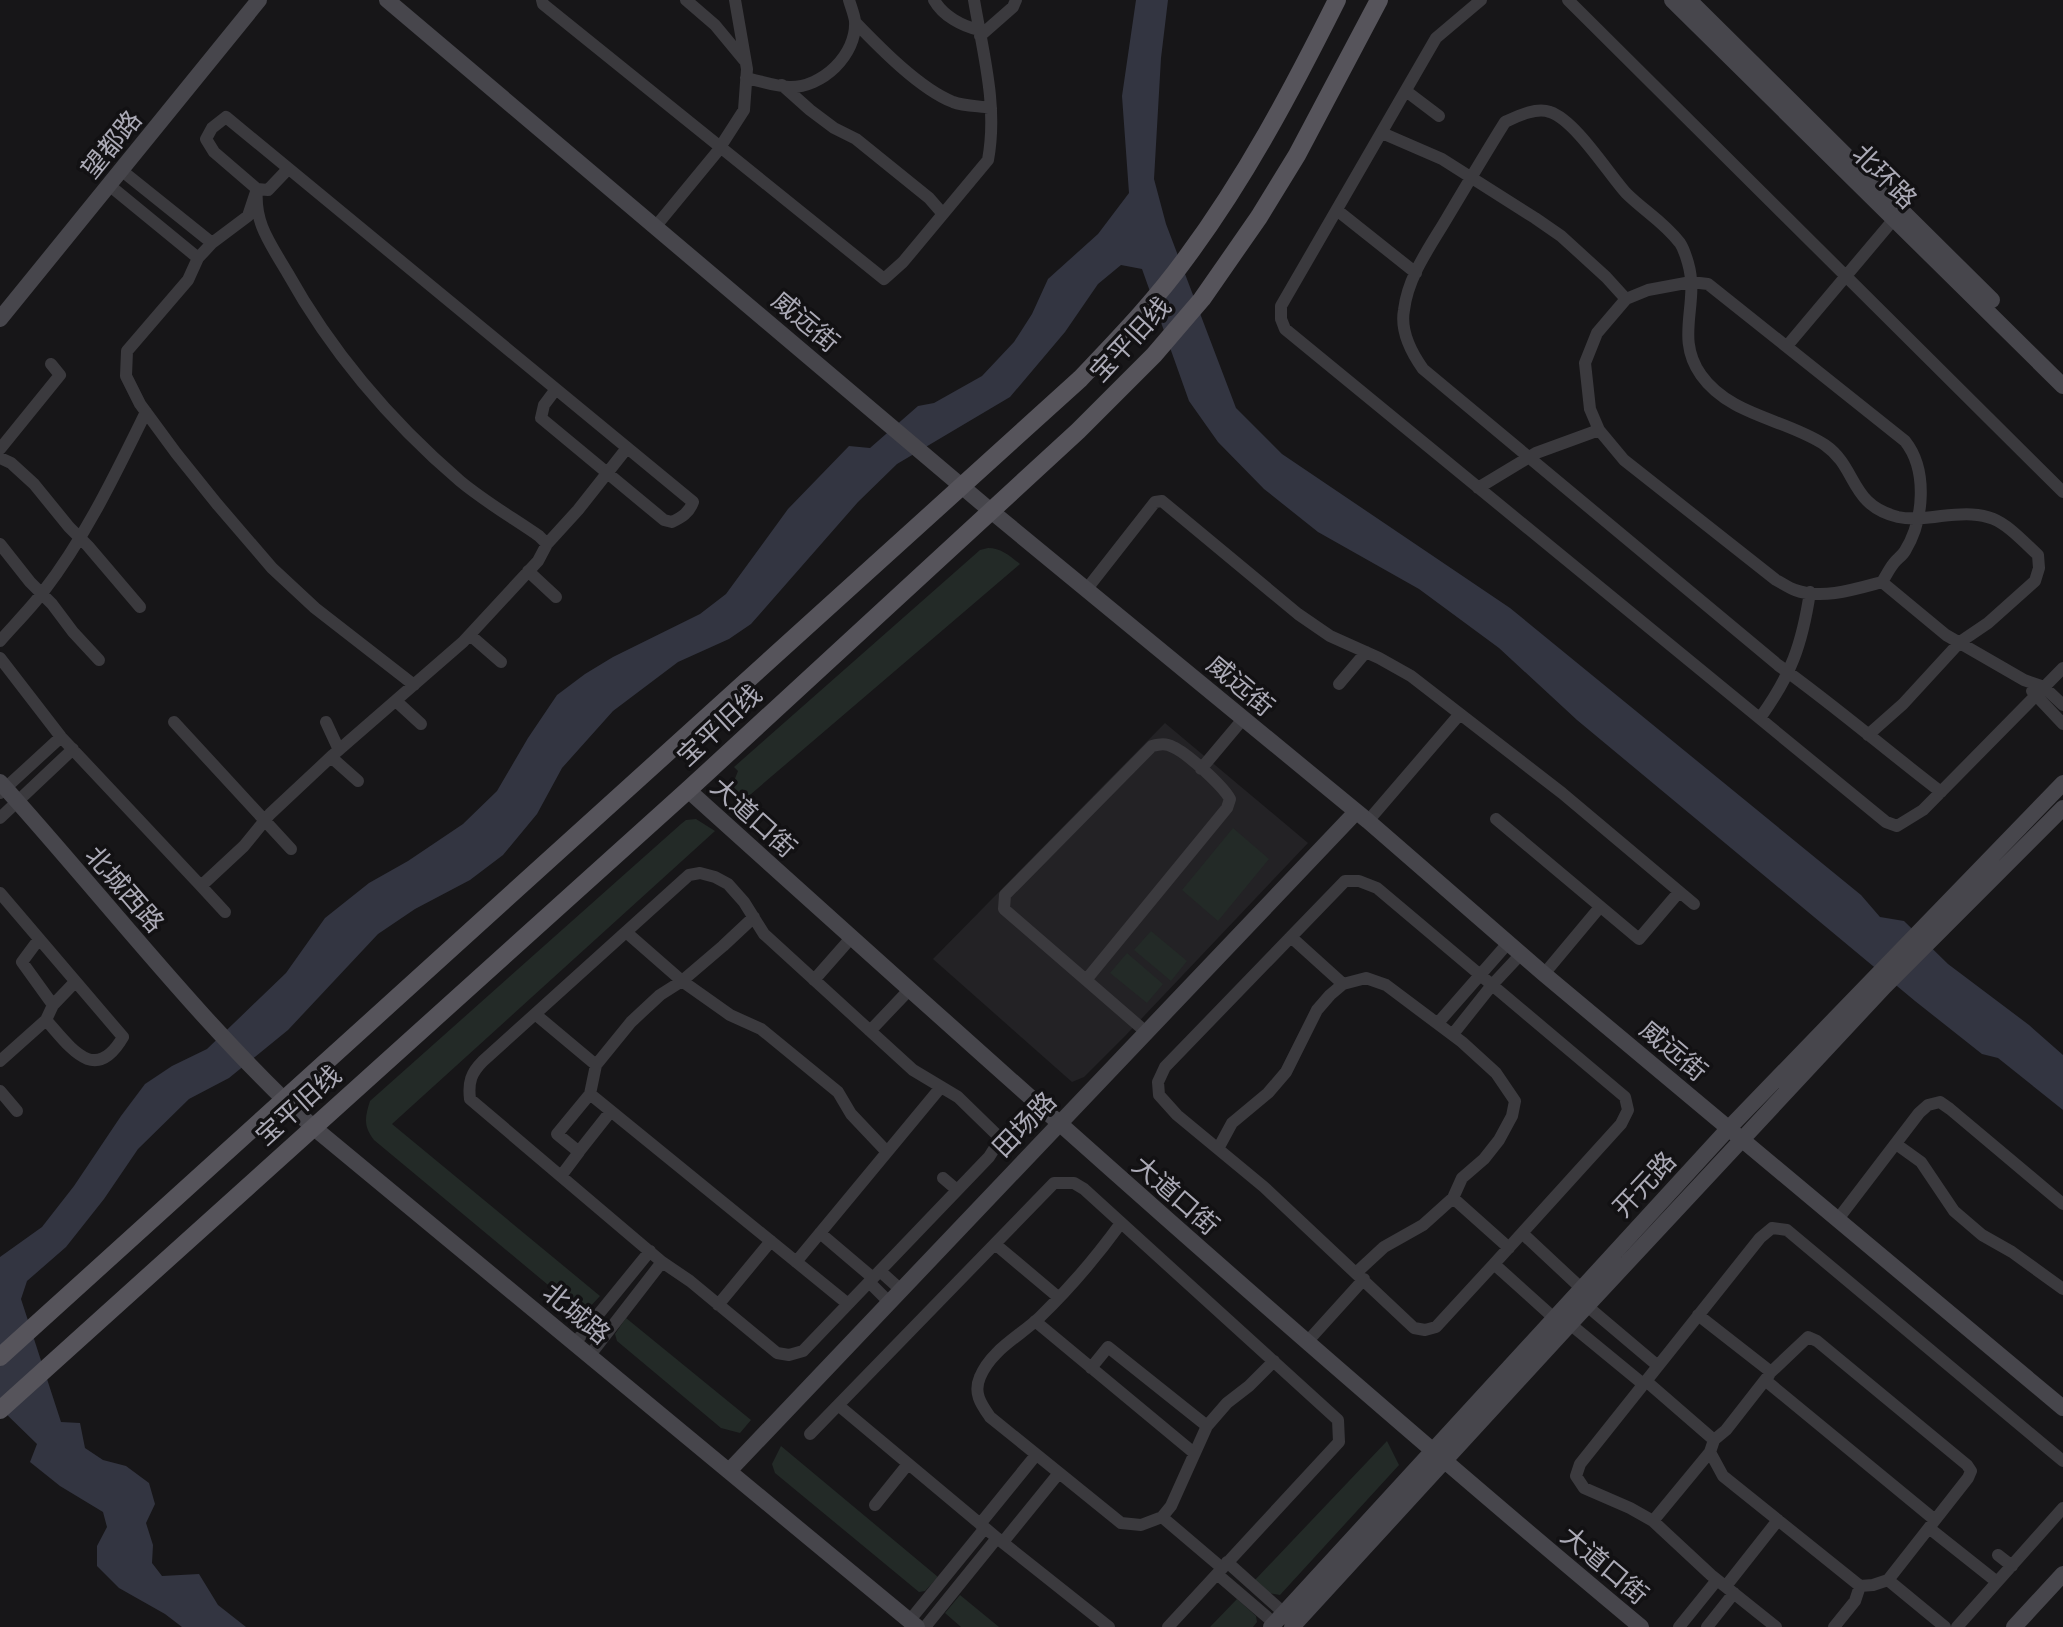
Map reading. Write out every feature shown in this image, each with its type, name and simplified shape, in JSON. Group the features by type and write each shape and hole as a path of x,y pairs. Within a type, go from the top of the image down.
{"main road":[{"name":"宝平旧线","path":"0,1357 1080,379 1185,260 1262,145 1337,0"},
{"name":"宝平旧线","path":"0,1410 688,790 1101,408 1154,355 1202,299 1259,217 1297,155 1379,0"}],"street":[{"name":"望都路","path":"0,319 259,0"},
{"name":"威远街","path":"387,0 990,511 1362,816 1742,1140 2061,1401"},
{"path":"541,0 884,279 903,262 988,160 991,143 991,97 974,0"},
{"path":"686,0 715,25 746,63"},
{"path":"656,226 720,147 744,110 746,63 735,0"},
{"path":"747,78 790,87 815,82 839,64 852,41 855,22 849,0"},
{"path":"934,0 958,22 980,33"},
{"path":"980,33 1013,7 1016,0"},
{"path":"1481,0 1436,38 1281,306 1281,319 1285,329 1886,822 1897,826 1923,810 2063,668"},
{"path":"1568,0 2063,492"},
{"name":"北环路","path":"1672,0 2063,386"},
{"name":"北环路","path":"1689,0 2063,371"},
{"path":"855,22 883,51 938,95 956,103 991,108"},
{"path":"782,85 834,128 856,139 929,198 943,214"},
{"path":"1406,91 1439,116"},
{"path":"1868,735 1903,704 1960,642 1988,623 2035,581 2039,568 2038,555 1990,516 1980,513 1917,519 1899,517 1866,501 1856,489 1848,471 1826,446 1791,427 1760,417 1738,406 1702,377 1689,355 1686,334 1693,296 1689,266 1682,246 1658,218 1627,193 1567,122 1549,111 1529,112 1505,122 1408,291 1403,312 1405,335 1413,355 1423,369 1788,672 1868,735 1941,792"},
{"path":"288,169 268,190 257,189 214,152 206,139 217,122 226,117 288,169 556,389 693,502 690,510 672,522 664,520 541,418 544,405 556,389"},
{"path":"1382,133 1442,159 1472,176 1561,236 1626,299"},
{"path":"121,170 212,243"},
{"path":"109,185 198,258"},
{"path":"257,189 248,216 212,243 198,258 188,279 127,351 126,376 146,412 217,504 272,568 315,608 414,685"},
{"path":"257,189 259,224 298,293 348,367 390,415 461,482 547,544"},
{"path":"1338,211 1416,273"},
{"path":"1787,346 1894,219"},
{"path":"1691,282 1708,284 1905,441 1914,453 1921,503 1904,552 1894,562 1882,582 1844,592 1796,591 1776,580 1624,460 1599,430 1590,409 1585,363 1597,333 1626,299 1648,290 1691,282"},
{"path":"0,449 60,375 51,364"},
{"path":"0,641 41,594 78,538 112,481 146,412"},
{"path":"1478,488 1529,457 1599,430"},
{"path":"201,886 335,754 470,635 538,561 547,544 626,447"},
{"path":"0,458 11,463 34,484 140,607"},
{"path":"1086,590 1154,502 1162,501 1298,614 1330,636 1411,676 1562,793 1694,904"},
{"path":"0,544 99,660"},
{"path":"528,571 556,597"},
{"path":"1882,582 1946,635 2063,705"},
{"path":"1760,718 1778,694 1799,651 1810,592"},
{"path":"470,635 501,662"},
{"path":"1339,684 1366,652"},
{"path":"0,658 61,737 225,912"},
{"path":"2039,691 2063,724"},
{"path":"396,701 421,724"},
{"path":"1362,816 1459,715"},
{"path":"1201,769 1243,719"},
{"path":"174,722 291,849"},
{"path":"326,722 335,754 358,781"},
{"path":"2,788 61,737"},
{"path":"1086,980 1227,808 1230,799 1224,789 1176,748 1164,744 1152,746 1005,895 1004,909 1146,1032"},
{"path":"0,818 73,749"},
{"name":"开元路","path":"1929,931 2063,783"},
{"name":"北城西路","path":"2,788 215,1027"},
{"name":"大道口街","path":"688,790 1058,1124 1437,1457 1641,1627"},
{"name":"开元路","path":"1437,1457 1553,1318 1729,1128 1929,931 2063,808"},
{"name":"田场路","path":"729,1471 1146,1032 1362,816"},
{"path":"1496,818 1639,939 1679,892"},
{"path":"700,873 728,884 754,917 764,934 913,1070 958,1097 997,1135 996,1146 989,1157 803,1351 789,1355 777,1353 662,1262 470,1099 468,1086 473,1071 689,875 700,873"},
{"path":"1345,881 1359,881 1377,888 1625,1097 1628,1110 1621,1124 1436,1327 1425,1330 1413,1328 1219,1147 1177,1115 1158,1095 1158,1082 1165,1067 1291,937 1345,881"},
{"path":"0,893 123,1037 116,1049 101,1061 89,1062 68,1045 46,1020"},
{"path":"1545,974 1600,907"},
{"path":"577,1154 579,1152 557,1134 590,1094 596,1065 631,1022 754,917"},
{"path":"626,932 682,981 730,1015 761,1029 838,1092 850,1114 887,1152"},
{"path":"1291,937 1343,984"},
{"path":"814,980 851,938"},
{"path":"39,939 22,962 53,1005"},
{"path":"1438,1023 1508,942"},
{"path":"1453,1034 1521,954"},
{"path":"1219,1147 1232,1124 1268,1093 1286,1072 1317,1010 1343,984 1366,978 1386,985 1453,1034 1496,1073 1515,1101 1512,1116 1499,1140 1484,1159 1462,1178 1453,1198 1423,1225 1384,1247 1307,1342"},
{"name":"开元路","path":"1280,1623 1437,1457 1570,1324 1742,1140 1879,981"},
{"path":"0,1061 46,1020 53,1005 75,982"},
{"path":"870,1031 909,990"},
{"path":"535,1014 596,1065"},
{"name":"北城路","path":"215,1027 284,1101 313,1127 917,1625"},
{"path":"796,1262 941,1087"},
{"path":"0,1091 17,1111"},
{"path":"590,1094 848,1304"},
{"path":"1838,1219 1928,1105 1940,1102 2063,1203"},
{"path":"561,1176 611,1111"},
{"path":"1896,1143 1921,1162 1954,1211 1982,1235 2012,1252 2063,1289"},
{"path":"943,1178 957,1190"},
{"path":"810,1434 1054,1183 1074,1183 1084,1189 1338,1420 1339,1442 1168,1627"},
{"path":"1453,1198 1508,1248"},
{"path":"1121,1223 1083,1271 1035,1321 1006,1343 981,1375 977,1395 990,1417 1121,1523 1141,1525 1163,1517 1171,1506 1207,1426 1227,1403 1274,1361"},
{"path":"1776,1627 1653,1521 1584,1488 1576,1476 1580,1464 1599,1451 1658,1366 1760,1238 1772,1228 1787,1230 2063,1461"},
{"path":"820,1233 895,1296"},
{"path":"1522,1233 1581,1288"},
{"path":"718,1305 771,1241"},
{"path":"995,1244 1058,1297"},
{"path":"575,1343 650,1251"},
{"path":"590,1355 662,1262"},
{"path":"1494,1264 1553,1318"},
{"path":"1587,1306 1658,1366"},
{"path":"1699,1315 1997,1583"},
{"path":"1035,1321 1194,1453"},
{"path":"1570,1324 1645,1383 1712,1446 1723,1476 1860,1586 1888,1580 1971,1471 1817,1341 1808,1337 1768,1376 1727,1430 1712,1446 1653,1521"},
{"path":"1091,1368 1108,1347 1207,1426"},
{"path":"838,1405 1109,1627"},
{"path":"917,1625 983,1526 1036,1455"},
{"path":"875,1505 908,1464"},
{"path":"917,1625 1000,1540 1059,1473"},
{"path":"1958,1627 2063,1508"},
{"path":"1163,1517 1280,1623"},
{"path":"1679,1627 1726,1586 1778,1520"},
{"path":"1998,1555 2012,1566"},
{"path":"2014,1627 2063,1574"},
{"path":"1888,1580 1945,1627"},
{"path":"1707,1627 1726,1586"},
{"path":"1834,1627 1855,1601 1860,1586"}],"shaded area":[{"path":"988,548 1009,555 1020,564 744,800 735,793 732,786 738,771 734,767 980,550"},
{"path":"1165,723 1308,843 1126,1035 1084,1077 1072,1082 933,959"},
{"path":"696,819 715,831 392,1124 600,1296 588,1309 577,1309 374,1140 367,1126 367,1112 370,1101 681,824 686,820"},
{"path":"1233,828 1269,859 1218,921 1182,890"},
{"path":"1151,931 1187,961 1171,981 1134,950"},
{"path":"1127,953 1163,984 1147,1003 1110,973"},
{"path":"626,1318 751,1420 740,1433 721,1428 617,1341 615,1334"},
{"path":"1387,1441 1399,1465 1280,1595 1269,1593 1254,1581"},
{"path":"781,1446 938,1577 925,1591 919,1592 775,1473 772,1464"},
{"path":"960,1595 999,1627 961,1627 945,1613"},
{"path":"1237,1599 1256,1616 1257,1622 1253,1627 1210,1627"}],"water":[{"path":"1136,0 1168,0 1161,58 1154,179 1166,224 1236,408 1282,454 1510,608 1861,895 1880,917 1904,921 1948,964 2029,1025 2063,1055 2063,1110 1998,1058 1982,1054 1915,1001 1577,720 1499,648 1419,589 1318,532 1264,489 1218,442 1189,401 1142,269 1121,265 1098,284 1065,332 1010,397 897,464 858,502 751,624 729,639 678,662 613,711 562,768 537,814 503,855 470,880 415,909 378,934 288,1030 229,1078 189,1099 138,1149 104,1199 66,1247 27,1281 21,1299 61,1422 80,1423 85,1448 103,1460 126,1466 149,1483 155,1504 146,1523 153,1545 152,1563 162,1576 199,1574 218,1605 246,1627 182,1627 165,1614 119,1588 97,1566 97,1546 107,1527 103,1512 60,1486 30,1462 37,1444 0,1408 0,1257 42,1227 145,1084 172,1066 207,1049 286,973 325,918 369,883 463,824 497,791 557,695 613,657 700,614 726,594 788,509 849,446 870,448 918,406 934,403 982,376 1014,342 1032,314 1048,279 1098,234 1129,193 1122,96"}]}
